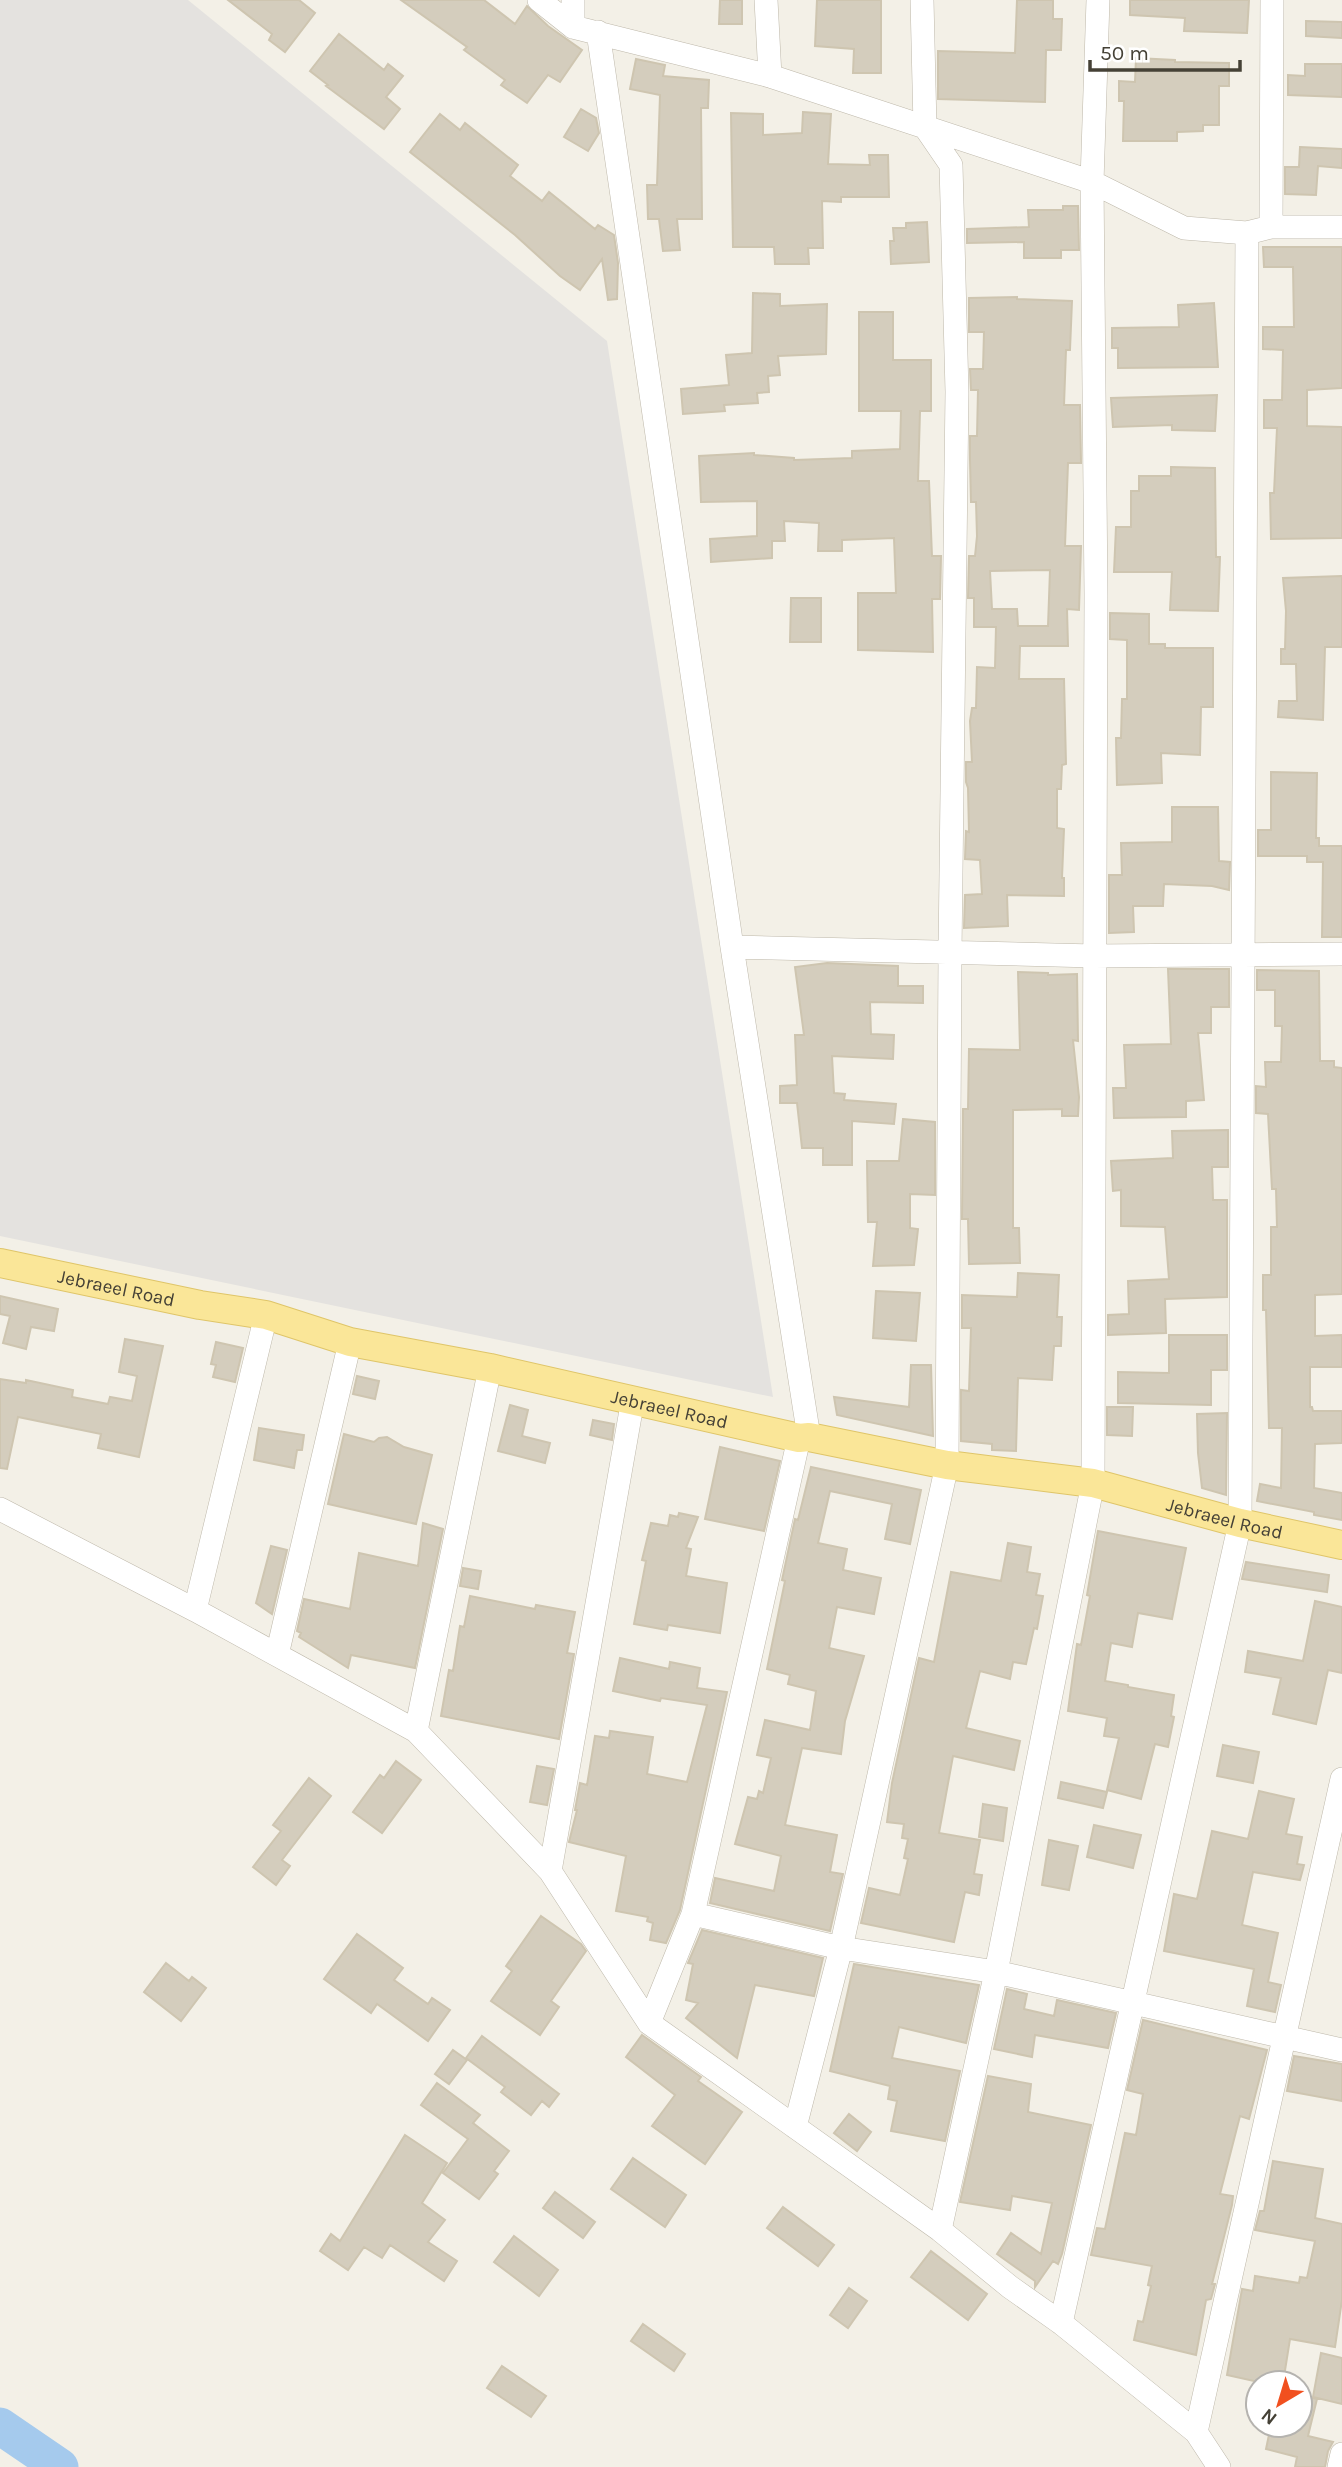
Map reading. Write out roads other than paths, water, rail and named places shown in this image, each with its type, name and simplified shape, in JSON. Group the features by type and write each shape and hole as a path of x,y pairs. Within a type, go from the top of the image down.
{"main road":[{"name":"Jebraeel Road","path":"0,1263 200,1305 266,1315 350,1342 491,1368 804,1438 947,1465 1093,1483 1240,1523 1342,1545"}],"street":[{"path":"540,0 573,27 770,76 1092,182 1184,228 1247,233 1271,227 1342,227"},
{"path":"573,0 573,27"},
{"path":"766,0 770,76"},
{"path":"795,2127 841,1948 947,1465 957,392 951,164 925,127 922,0"},
{"path":"940,2230 996,1972 1093,1483 1096,595 1092,182 1098,0"},
{"path":"1271,227 1272,0"},
{"path":"598,32 804,1438 693,1914 649,2023"},
{"path":"1060,2323 1240,1523 1247,233"},
{"path":"732,947 1094,956 1342,954"},
{"path":"195,1610 266,1315"},
{"path":"277,1655 350,1342"},
{"path":"416,1731 491,1368"},
{"path":"550,1871 633,1399"},
{"path":"0,1509 195,1610 416,1731 550,1871 649,2023 940,2230 1010,2287 1060,2323 1196,2432 1219,2467"},
{"path":"1196,2432 1342,1779"},
{"path":"693,1914 841,1948 996,1972 1342,2050"},
{"path":"1339,2467 1342,2454"}],"waterway":[{"path":"0,2426 60,2467"}]}
